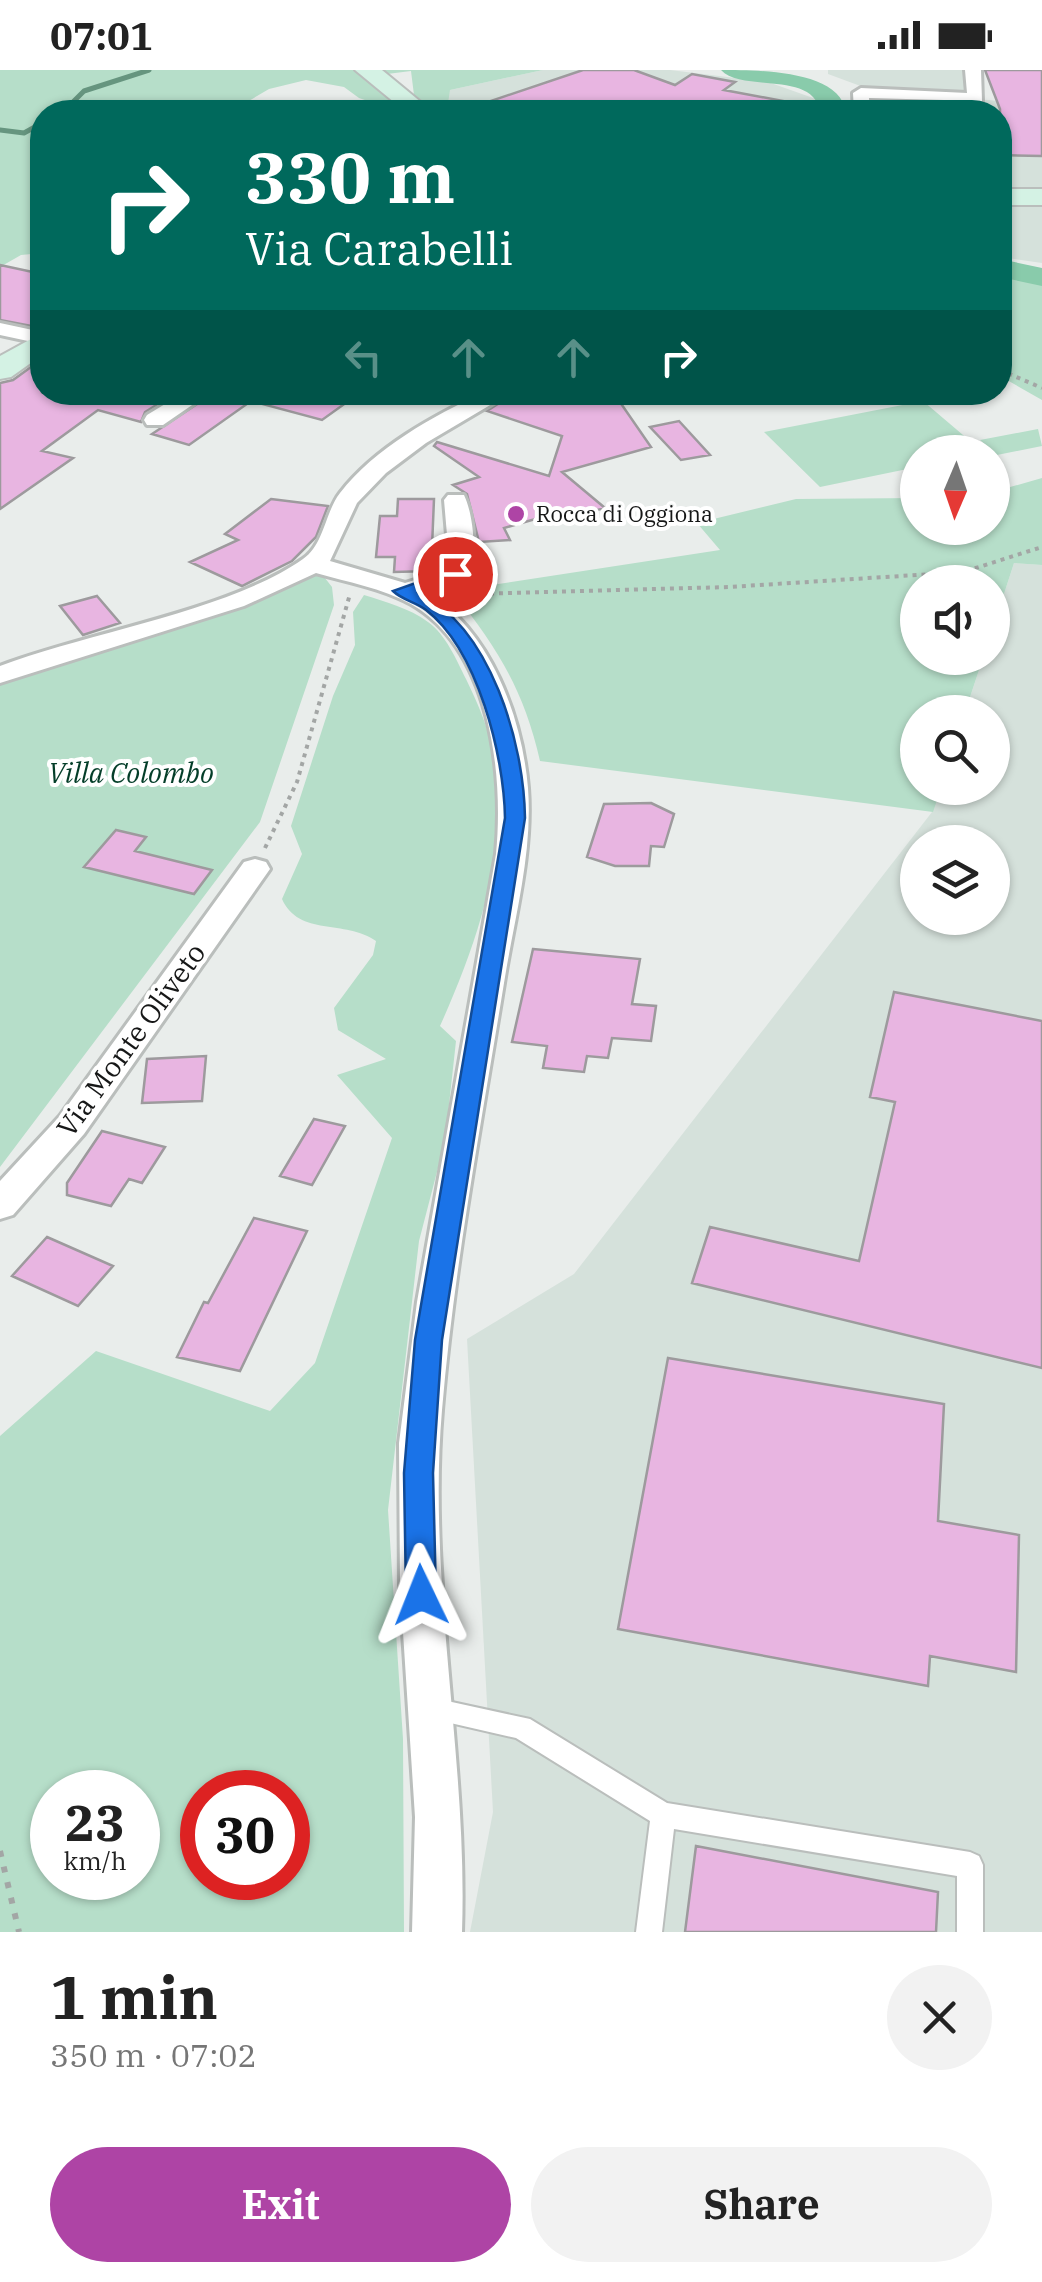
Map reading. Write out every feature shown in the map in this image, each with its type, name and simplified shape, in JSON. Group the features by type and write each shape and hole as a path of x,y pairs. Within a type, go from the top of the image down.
{"street":[{"path":"367,70 405,100"},
{"path":"862,100 862,93 976,98 973,70"},
{"path":"1012,197 1042,198"},
{"path":"0,329 30,337"},
{"path":"0,370 30,349"},
{"path":"156,420 180,405"},
{"path":"0,675 56,652 179,620 313,564 321,557 344,503 384,462 480,405"},
{"path":"402,591 455,574 461,558 456,500"},
{"path":"313,564 402,591 434,607 470,653 504,730 514,787 511,852 422,1398 419,1562 438,1828 437,1932"},
{"name":"Via Monte Oliveto","path":"0,1205 72,1125 255,869"}],"lane":[{"path":"429,1708 521,1727 663,1815 970,1866 970,1932"},
{"path":"649,1932 663,1815"}],"path":[{"path":"1012,375 1042,388"},
{"path":"469,594 729,587 963,572 1042,547"},
{"path":"255,869 297,782 354,577"},
{"path":"0,1851 19,1932"}],"shaded area":[{"path":"543,70 670,70 768,82 816,100 443,100 450,90"},
{"path":"828,70 970,70 970,96 874,91 828,74"},
{"path":"874,98 989,100 874,100"},
{"path":"1012,103 1042,106 1042,193 1012,193"},
{"path":"1012,203 1042,203 1042,263 1012,259"},
{"path":"1014,563 1042,565 1042,1932 470,1932 493,1812 467,1339 574,1274 900,853 900,935 1010,935 1010,825 922,825 935,805 1010,805 1010,695 971,695 977,675 1010,675 1010,575"}],"green space":[{"path":"0,70 353,70 392,100 365,100 344,87 306,80 269,89 250,100 30,100 30,254 0,267"},
{"path":"382,70 543,70 450,90 448,100 421,100 414,95 411,71 387,74"},
{"path":"1012,276 1042,285 1042,400 1012,383"},
{"path":"902,405 928,405 963,435 900,435 900,471 820,487 764,432"},
{"path":"1038,429 1042,446 1010,452 1010,435 1006,435"},
{"path":"1042,478 1042,565 1014,563 1010,575 1010,565 900,565 900,675 977,675 971,695 900,695 900,805 935,805 933,812 540,761 526,712 507,670 452,591 720,550 697,523 796,499 900,498 900,545 1010,545 1010,487"},
{"name":"Villa Colombo","path":"321,573 332,587 334,605 260,822 0,1167 0,682 200,621 303,575"},
{"path":"364,595 413,613 440,634 483,718 498,792 498,826 487,895 466,963 440,1026 456,1041 445,1141 419,1241 388,1510 403,1739 404,1932 0,1932 0,1436 96,1351 270,1411 315,1363 392,1138 337,1075 386,1059 338,1030 334,1008 373,955 376,941 351,930 300,919 282,899 302,854 291,826 333,696 355,645 353,612"}],"building":[{"path":"583,70 634,70 675,85 692,74 735,82 724,90 778,100 494,100"},
{"path":"985,70 1042,70 1042,156 1012,155 1012,100 997,100"},
{"path":"0,265 30,271 30,326 0,320"},
{"path":"30,368 30,405 156,405 145,412 141,422 98,410 42,451 73,458 0,509 0,383 13,380"},
{"path":"196,405 245,405 189,445 152,434"},
{"path":"266,405 343,405 322,420"},
{"path":"496,405 622,405 651,447 562,472 605,508 571,517 563,511 504,528 510,540 479,542 467,494 453,485 479,477 434,446 437,442 549,476 562,436 487,411"},
{"path":"679,421 710,455 681,460 650,427"},
{"path":"271,499 328,506 316,537 292,561 242,586 190,562 238,540 225,534"},
{"path":"398,499 434,499 431,571 394,572 395,557 376,557 380,516 397,516"},
{"path":"97,596 120,623 83,635 60,606"},
{"path":"651,803 674,814 664,847 651,846 649,866 615,866 587,857 604,804"},
{"name":"Villa Colombo","path":"116,830 146,837 135,851 212,870 194,894 84,867"},
{"path":"533,949 640,959 632,1004 656,1006 651,1041 612,1038 608,1058 587,1056 584,1072 543,1068 547,1046 512,1042"},
{"path":"894,992 1042,1021 1042,1368 692,1283 710,1227 859,1261 895,1102 870,1097"},
{"path":"206,1056 202,1101 142,1103 147,1059"},
{"path":"314,1119 345,1126 312,1185 280,1176"},
{"path":"102,1131 165,1147 142,1183 129,1179 111,1206 67,1195 67,1183"},
{"path":"254,1218 307,1231 240,1371 177,1357 204,1302 208,1303"},
{"path":"47,1237 113,1266 78,1306 12,1276"},
{"path":"668,1358 944,1404 938,1521 1019,1535 1016,1672 930,1656 928,1686 618,1629"},
{"path":"696,1846 938,1892 936,1932 685,1932"}],"waterway":[{"path":"75,100 84,91 149,70"},
{"path":"734,70 800,79 830,100"},
{"path":"0,130 24,133 30,130"},
{"path":"1012,271 1042,277"}],"place":[{"name":"Rocca di Oggiona","path":"516,514"}],"route":[{"path":"421,1595 418,1473 429,1340 515,818 510,758 490,692 459,635 434,607 402,591 455,574"}]}
